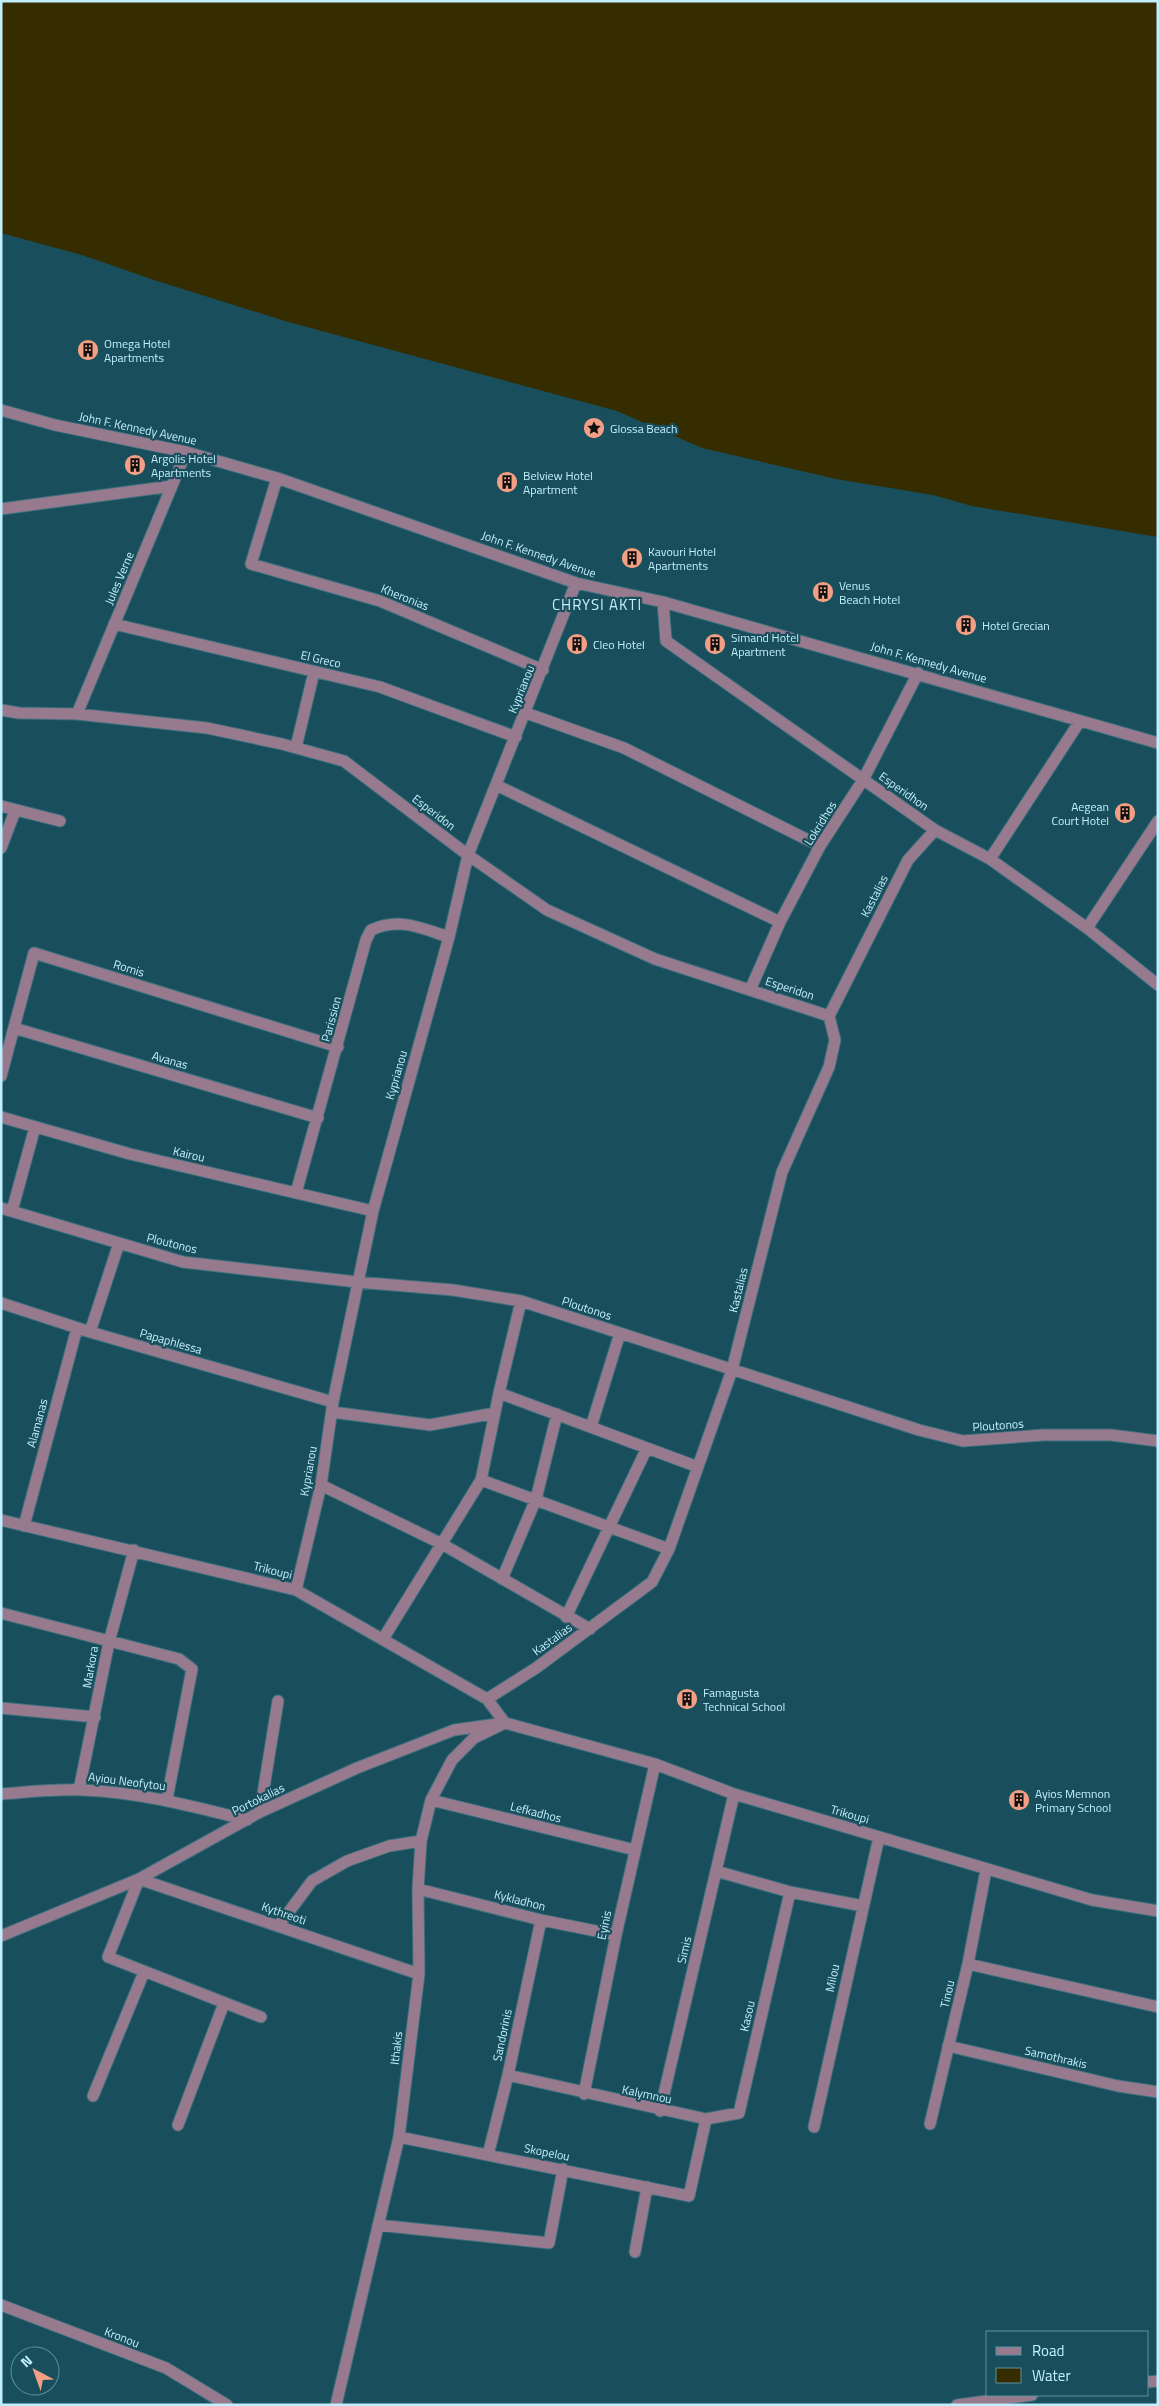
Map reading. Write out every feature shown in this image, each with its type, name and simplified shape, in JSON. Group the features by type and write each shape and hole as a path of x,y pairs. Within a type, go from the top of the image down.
{"street":[{"name":"John F. Kennedy Avenue","path":"1,410 55,425 186,452 277,478 576,583 663,602 1158,742"},
{"name":"Jules Verne","path":"77,714 186,452"},
{"name":"Kheronias","path":"277,478 251,564 380,601 543,670"},
{"path":"1,509 172,486"},
{"name":"Kyprianou","path":"296,1590 321,1484 333,1407 373,1211 449,936 468,855 526,713 576,583"},
{"name":"Esperidhon","path":"663,602 666,641 935,830 990,859 1087,928 1158,985"},
{"name":"El Greco","path":"114,624 380,687 516,737"},
{"path":"296,747 314,672"},
{"name":"Lokridhos","path":"750,990 780,922 820,846 864,780 918,673"},
{"name":"Esperidon","path":"1,710 19,713 77,714 207,728 296,747 344,760 468,855 547,910 655,959 828,1016"},
{"path":"526,713 624,748 820,846"},
{"path":"990,859 1080,721"},
{"path":"496,785 780,922"},
{"path":"1,806 60,821"},
{"path":"1,848 16,811"},
{"path":"1087,928 1158,821"},
{"name":"Kastalias","path":"487,1699 590,1629 652,1582 669,1549 732,1370 782,1172 829,1067 835,1040 828,1016 908,860 935,830"},
{"name":"Parission","path":"296,1193 338,1047 366,940 371,930 387,923 413,925 449,936"},
{"name":"Romis","path":"1,1076 34,953 338,1047"},
{"name":"Avanas","path":"14,1028 318,1118"},
{"name":"Kairou","path":"1,1117 130,1154 373,1211"},
{"path":"7,1210 35,1127"},
{"name":"Ploutonos","path":"7,1210 182,1262 357,1282 453,1290 521,1301 919,1430 964,1441 1063,1435 1111,1436 1158,1441"},
{"path":"90,1332 119,1243"},
{"path":"383,1639 481,1480 521,1301"},
{"name":"Papaphlessa","path":"1,1303 333,1407 430,1425 495,1413"},
{"name":"Alamanas","path":"24,1526 77,1328"},
{"path":"591,1426 620,1333"},
{"path":"499,1393 698,1467"},
{"path":"502,1579 536,1499 557,1414"},
{"path":"566,1616 647,1448"},
{"path":"481,1480 669,1549"},
{"path":"321,1484 442,1544 590,1629"},
{"name":"Trikoupi","path":"1,1520 134,1550 296,1590 487,1699 505,1723"},
{"name":"Markora","path":"80,1790 109,1642 134,1550"},
{"path":"1,1613 179,1659 192,1669 167,1799"},
{"path":"260,1812 278,1702"},
{"path":"1,1708 95,1717"},
{"name":"Portokalias","path":"1,1936 139,1879 260,1812 357,1768 454,1730 505,1723 538,1730"},
{"name":"Ithakis","path":"336,2405 399,2137 419,1974 418,1889 421,1841 431,1800 452,1760 474,1738 505,1723"},
{"name":"Trikoupi","path":"538,1730 655,1764 734,1794 986,1870 1092,1900 1158,1910"},
{"name":"Eyinis","path":"584,2094 616,1935 655,1764"},
{"name":"Ayiou Neofytou","path":"1,1794 80,1790 167,1799 247,1820"},
{"name":"Simis","path":"660,2111 734,1794"},
{"name":"Lefkadhos","path":"431,1800 635,1850"},
{"name":"Milou","path":"814,2126 879,1837"},
{"path":"279,1925 312,1881 347,1861 390,1846 421,1841"},
{"name":"Tinou","path":"930,2124 968,1964 986,1870"},
{"path":"716,1871 790,1892 862,1906"},
{"path":"139,1879 108,1957 261,2017"},
{"name":"Kythreoti","path":"139,1879 419,1974"},
{"name":"Kykladhon","path":"418,1889 541,1920 616,1935"},
{"name":"Kasou","path":"706,2120 739,2114 790,1892"},
{"name":"Sandorinis","path":"488,2155 508,2076 541,1920"},
{"path":"968,1964 1158,2007"},
{"path":"92,2096 144,1972"},
{"path":"178,2125 224,2003"},
{"name":"Samothrakis","path":"948,2046 1118,2086 1158,2092"},
{"name":"Kalymnou","path":"508,2076 706,2120"},
{"name":"Skopelou","path":"399,2137 689,2196 706,2120"},
{"path":"378,2224 548,2243 563,2169"},
{"path":"635,2252 647,2187"},
{"name":"Kronou","path":"1,2305 166,2368 227,2405"},
{"path":"957,2405 1024,2396"}],"water":[{"path":"1,1 1158,1 1158,537 972,506 933,495 836,479 702,448 617,411 285,321 154,280 82,255 1,233"}],"place":[{"name":"Omega Hotel Apartments","path":"88,350"},
{"name":"Glossa Beach","path":"594,428"},
{"name":"Argolis Hotel Apartments","path":"135,465"},
{"name":"Belview Hotel Apartment","path":"507,482"},
{"name":"Kavouri Hotel Apartments","path":"632,558"},
{"name":"Venus Beach Hotel","path":"823,592"},
{"name":"Hotel Grecian","path":"966,625"},
{"name":"Cleo Hotel","path":"577,644"},
{"name":"Simand Hotel Apartment","path":"715,644"},
{"name":"Aegean Court Hotel","path":"1125,813"},
{"name":"Famagusta Technical School","path":"687,1699"},
{"name":"Ayios Memnon Primary School","path":"1019,1800"}],"district":[{"name":"CHRYSI AKTI","path":"597,604"}]}
